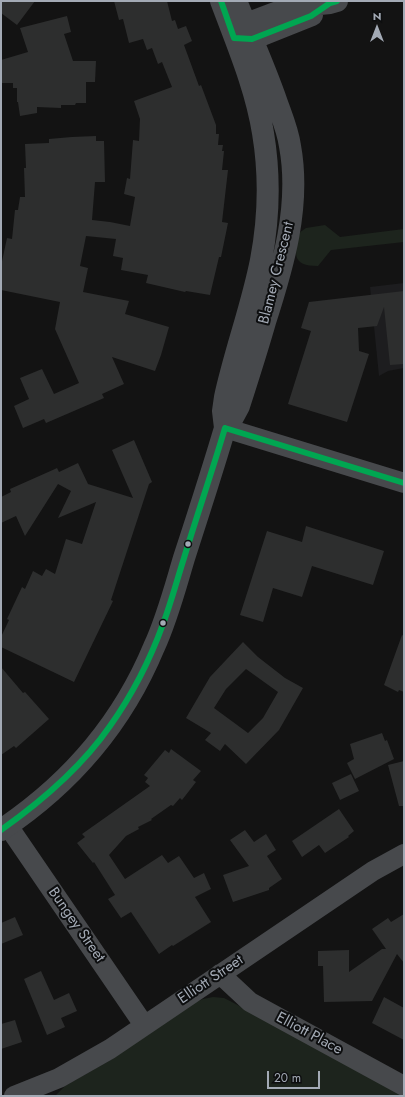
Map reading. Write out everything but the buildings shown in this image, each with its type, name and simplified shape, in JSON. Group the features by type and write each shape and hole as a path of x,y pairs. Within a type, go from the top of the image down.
{"street":[{"name":"Blamey Crescent","path":"4,828 54,790 82,761 106,732 136,685 158,639 225,428 223,412 225,397 257,315 282,263 291,221 293,178 289,142 267,74 244,34 221,1"},
{"name":"Blamey Crescent","path":"236,1 244,34 268,165 268,193 264,242 260,265 257,315"},
{"path":"244,34 311,16 334,2"},
{"path":"265,146 289,142"},
{"path":"282,263 270,253 264,242 291,221"},
{"path":"225,428 404,483"},
{"name":"Bungey Street","path":"4,828 144,1025"},
{"name":"Elliott Street","path":"26,1094 87,1062 373,871 404,854"},
{"name":"Elliott Place","path":"220,974 250,1002 404,1086"}],"shaded area":[{"path":"325,225 340,237 404,229 404,242 331,250 318,266 303,264 299,261 296,253 299,233 306,228"},
{"path":"404,283 404,368 388,371 379,376 370,287"},
{"path":"213,997 224,998 230,1001 387,1085 401,1096 55,1096 65,1086 109,1061 196,1002"}],"transit line":[{"path":"221,1 234,38 252,39 311,16 330,3 337,1"},
{"path":"1,830 46,795 74,770 99,741 133,690 152,651 166,616 225,428 404,483"}]}
